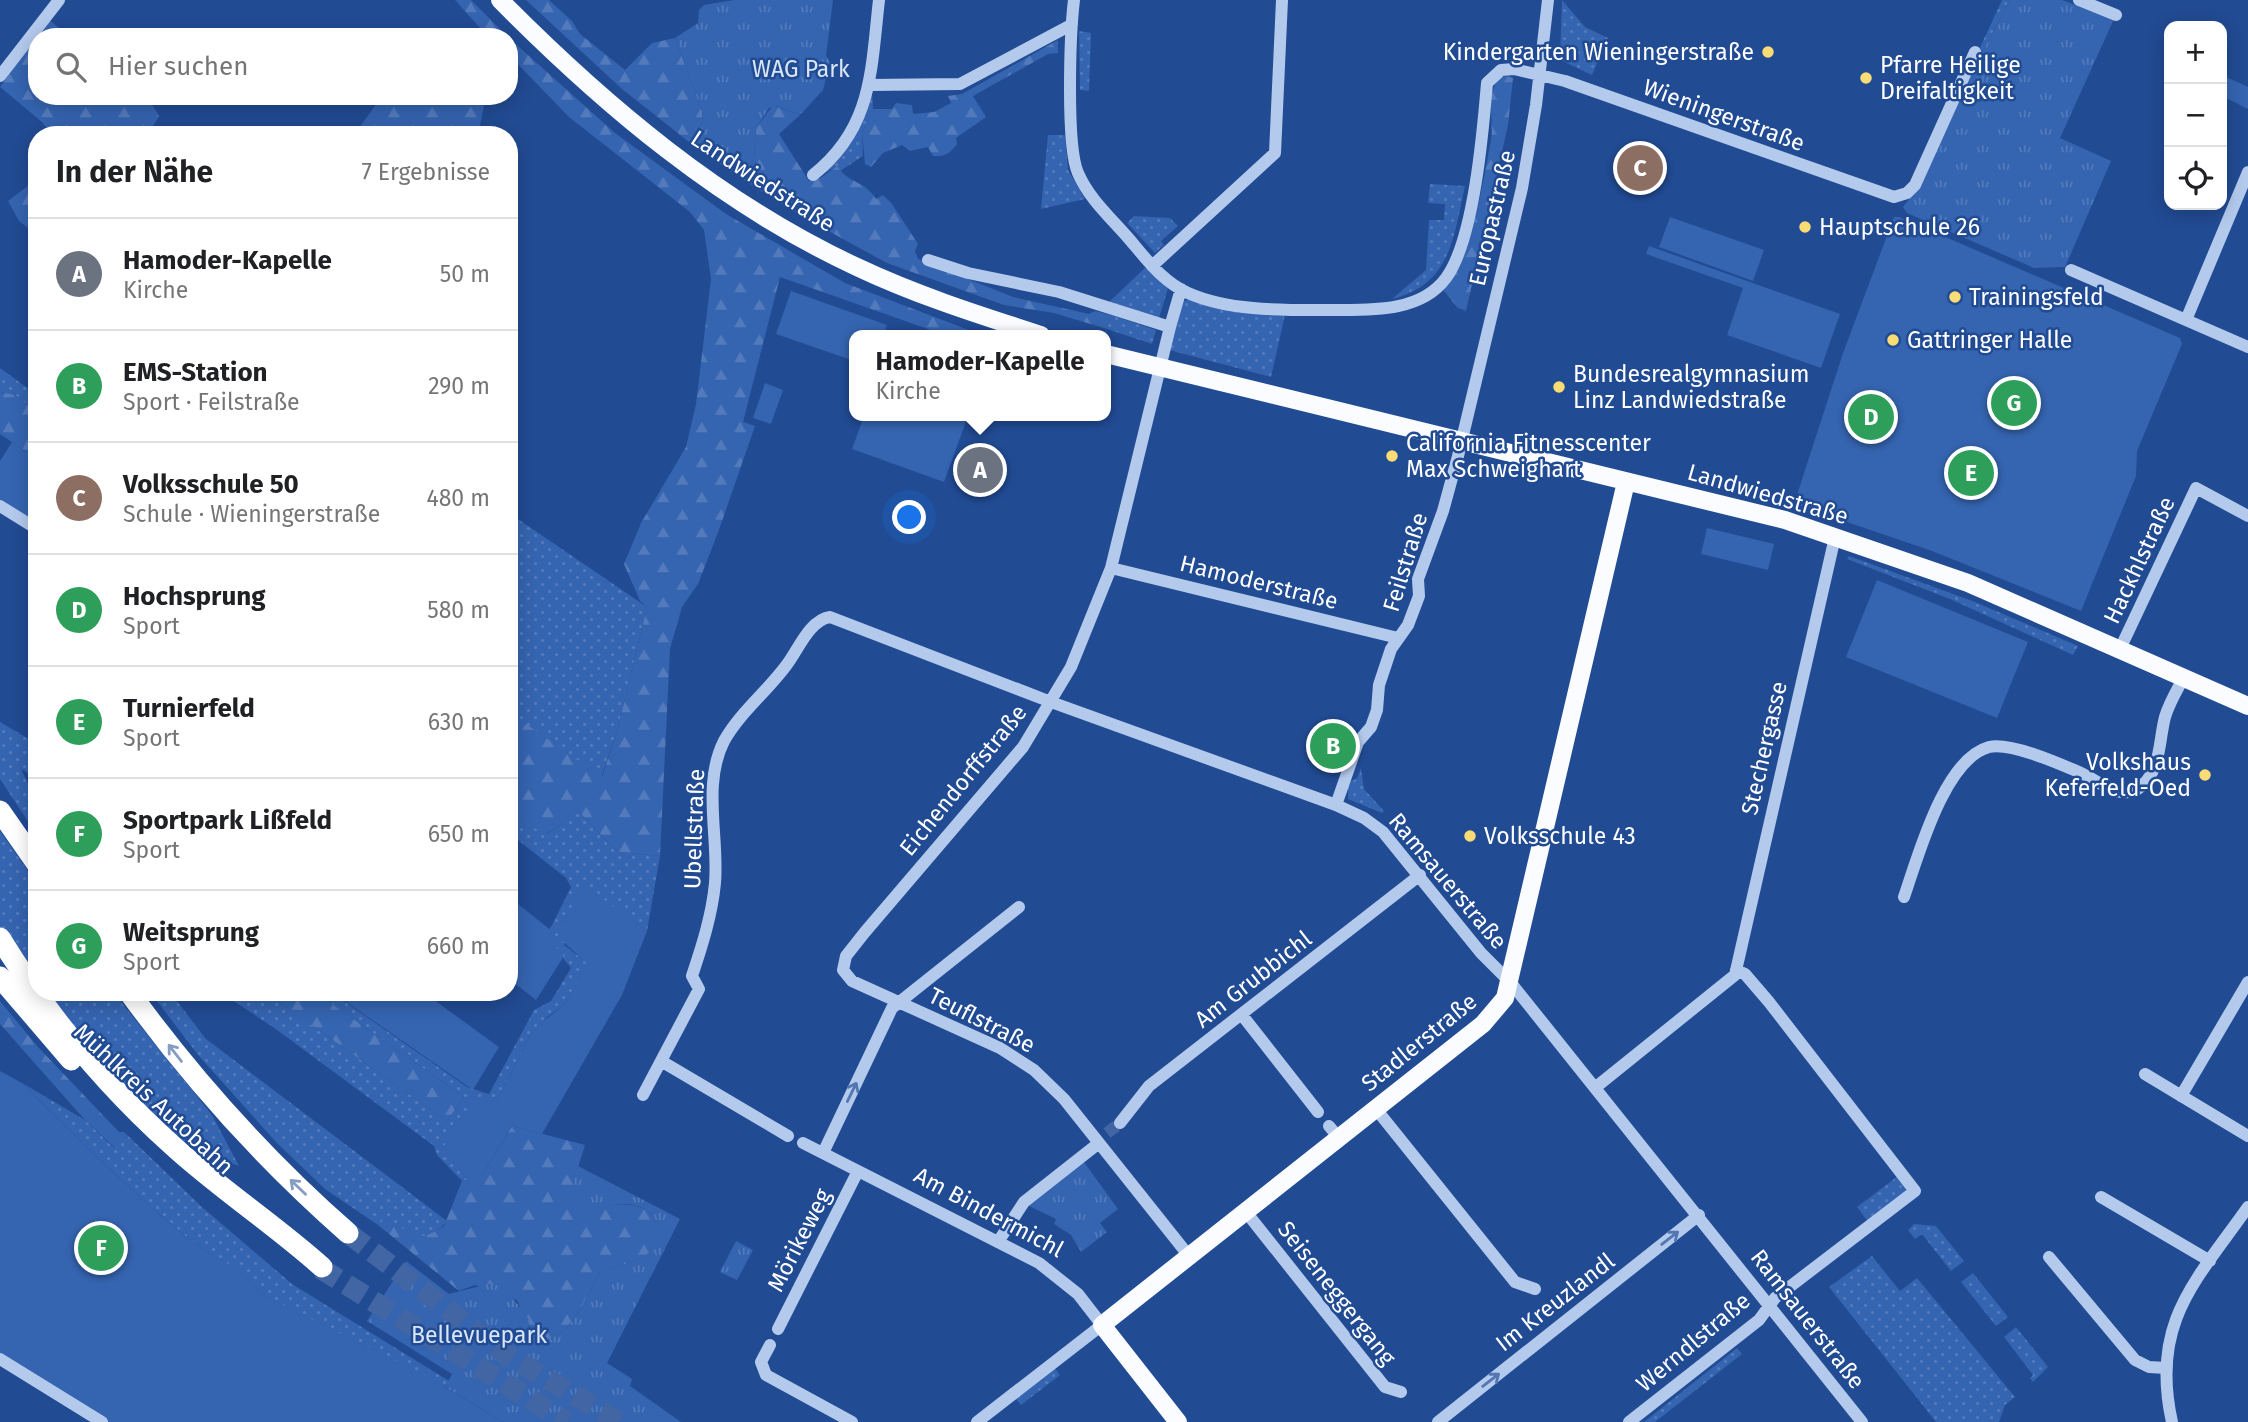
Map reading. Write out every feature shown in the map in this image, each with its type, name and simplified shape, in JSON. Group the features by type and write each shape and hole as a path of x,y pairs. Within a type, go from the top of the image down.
{"highway":[{"path":"0,811 28,851"},
{"name":"Mühlkreis Autobahn","path":"0,938 28,980"},
{"name":"Mühlkreis Autobahn","path":"0,976 68,1056 154,1142 219,1197 321,1268 285,1234 183,1155 112,1087 42,1001"},
{"name":"Mühlkreis Autobahn","path":"136,1001 181,1060 236,1123 290,1180 348,1233"}],"main road":[{"name":"Landwiedstraße","path":"500,0 585,81 649,135 736,199 866,271 958,309 1025,330"},
{"name":"Landwiedstraße","path":"1111,355 1785,520 1968,583 2248,706"},
{"name":"Stadlerstraße","path":"1101,1325 1246,1212 1334,1132 1376,1109 1492,1016 1511,983 1626,482"},
{"name":"Am Bindermichl","path":"1101,1325 1178,1422"}],"street":[{"path":"37,28 59,0"},
{"path":"813,175 834,157 851,133 870,85 879,0"},
{"path":"1074,0 1071,25 1075,165 1088,191 1152,265 1181,289 1160,368"},
{"path":"1152,265 1275,153 1282,0"},
{"name":"Europastraße","path":"1461,442 1522,188 1548,0"},
{"path":"2079,0 2116,15"},
{"path":"870,85 960,85 1071,25"},
{"path":"0,76 28,40"},
{"name":"Wieningerstraße","path":"1181,289 1210,301 1296,310 1392,307 1422,298 1445,279 1459,253 1475,181 1490,77 1506,69 1583,87 1894,197 1907,193 1915,185 1975,52"},
{"path":"2186,320 2248,172"},
{"path":"928,260 968,273 1059,292 1170,327"},
{"path":"2071,270 2248,347"},
{"name":"Eichendorffstraße","path":"843,962 892,899 1007,766 1051,702 1091,623 1111,568 1160,368"},
{"name":"Feilstraße","path":"1336,805 1358,742 1371,727 1377,710 1379,685 1420,594 1418,579 1443,511 1461,442"},
{"name":"Hackhlstraße","path":"2120,649 2196,488 2248,516"},
{"path":"0,506 28,523"},
{"name":"Stechergasse","path":"1736,970 1835,537"},
{"name":"Hamoderstraße","path":"1111,568 1398,638"},
{"name":"Ramsauerstraße","path":"823,618 830,617 1051,702 1336,805 1375,824 1420,875 1481,953 1511,983 1862,1422"},
{"name":"Ubellstraße","path":"661,1061 699,989 692,976 710,915 715,883 713,778 716,760 724,740 736,724 823,618"},
{"path":"1904,897 1948,787 1975,754 1990,747 2014,749 2077,771 2114,791 2135,791 2146,782 2157,761 2166,714 2184,677"},
{"name":"Am Grubbichl","path":"1120,1123 1144,1091 1420,875"},
{"path":"899,1002 1019,907"},
{"name":"Teuflstraße","path":"843,962 843,970 852,981 1000,1048 1027,1065 1055,1089 1101,1138 1189,1256"},
{"path":"1595,1087 1728,983 1736,970"},
{"name":"Werndlstraße","path":"1629,1422 1759,1320 1770,1305 1834,1251 1856,1239 1915,1191 1769,1002 1745,974 1736,970"},
{"path":"2181,1096 2248,982"},
{"name":"Teuflstraße","path":"822,1153 892,1008 899,1002"},
{"path":"1242,1015 1318,1112"},
{"path":"643,1095 661,1061 788,1136"},
{"path":"2145,1074 2248,1136"},
{"path":"1376,1109 1515,1282 1535,1289"},
{"path":"998,1242 1024,1202 1101,1138"},
{"name":"Am Bindermichl","path":"803,1143 1039,1263 1077,1294 1101,1325"},
{"name":"Mörikeweg","path":"778,1329 858,1171"},
{"path":"2101,1197 2210,1261"},
{"path":"2172,1422 2166,1368 2168,1343 2178,1312 2248,1207"},
{"name":"Seiseneggergang","path":"1246,1212 1385,1387 1401,1392"},
{"name":"Im Kreuzlandl","path":"1438,1422 1699,1215"},
{"path":"2049,1257 2135,1360 2149,1367 2166,1368"},
{"name":"Stadlerstraße","path":"977,1422 1101,1325"},
{"path":"770,1345 761,1362 761,1369 780,1385 852,1422"},
{"path":"0,1359 102,1422"}],"green space":[{"path":"455,0 471,0 499,28 480,28"},
{"path":"526,0 549,0 572,21 580,34 625,70 652,43 675,38 702,111 703,121 697,131 703,145 703,153 622,89"},
{"name":"WAG Park","path":"734,0 833,0 826,56 830,62 823,90 800,115 777,106 769,108 756,128 754,159 745,181 703,153 703,145 697,131 703,121 702,111 675,38 698,23 699,10 704,5"},
{"path":"1562,0 1585,27 1608,38 1592,75 1560,60"},
{"path":"2002,0 2010,0 1945,123"},
{"path":"2010,0 2062,0 2114,19 2060,138 2111,161 2065,267 2034,268 1907,213 1903,207 1911,197 1945,123"},
{"path":"48,19 59,28 42,28"},
{"path":"1079,31 1091,33 1089,91 1080,90"},
{"path":"1058,40 1058,53 1048,54 973,96 986,117 956,138 957,144 950,152 933,156 928,147 910,151 902,145 883,153 871,167 865,164 862,133 873,109 892,109 896,103 912,105 913,114 934,112 951,103 948,96 962,94"},
{"path":"518,46 615,133 726,214 845,283 969,330 931,330 780,277 743,422 755,426 698,584 682,607 670,649 660,856 618,852 576,809 557,828 545,834 518,819 518,718 602,777 618,728 647,607 640,601 624,564 641,523 686,447 696,404 711,279 704,230 690,212 569,117 518,64"},
{"path":"28,47 28,105 153,105 159,116 153,126 45,126 0,87"},
{"path":"1501,77 1513,78 1508,125 1466,311 1458,308 1443,290 1462,258 1475,219 1491,140 1493,90"},
{"path":"2227,77 2248,87 2248,109 2227,98"},
{"path":"872,93 873,109 862,133 863,156 840,171 837,166 810,181 830,164 847,142"},
{"path":"376,105 484,105 480,126 360,126"},
{"path":"773,105 800,115 779,134 809,181 822,177 837,166 876,199 883,195 918,244 915,251 918,259 1013,297 1089,314 1095,311 1111,315 1107,329 1054,313 1004,305 887,263 799,215 745,181 754,159 756,128"},
{"path":"1048,135 1065,135 1068,170 1085,199 1041,209"},
{"path":"1430,184 1465,186 1452,241 1438,271 1427,282 1412,292 1392,299 1426,270 1429,220 1444,220 1445,204 1428,203"},
{"path":"28,186 28,228 19,221 8,201"},
{"path":"1134,216 1170,218 1178,226 1161,241 1164,245 1155,253 1127,223"},
{"path":"1670,217 1764,250 1753,281 1659,247"},
{"path":"1894,217 2180,338 2182,344 2137,451 2136,476 2081,611 1932,551 1794,504 1843,353"},
{"path":"1649,246 1840,314 1821,368 1727,335 1743,288 1646,254"},
{"path":"1147,266 1168,288 1159,318 1109,302"},
{"path":"791,291 887,325 886,330 849,330 849,359 776,334"},
{"path":"1189,299 1285,315 1271,377 1169,350 1182,302"},
{"path":"1111,315 1156,330 1152,344 1107,329"},
{"path":"0,368 28,388 28,404 15,395 0,392"},
{"path":"765,383 783,390 771,424 753,418"},
{"path":"0,392 15,395 28,404 28,453 0,434"},
{"path":"862,421 966,421 944,482 852,449"},
{"path":"12,442 28,453 28,518 0,500 0,461"},
{"path":"518,519 647,607 618,728 601,778 518,718"},
{"path":"1707,528 1774,544 1768,570 1701,554"},
{"path":"1849,556 1975,602 2078,646 2073,655 1950,599 1847,559"},
{"path":"1877,580 2028,642 1997,718 1846,657"},
{"path":"0,722 28,739 28,773 21,769 28,784 28,821 0,779"},
{"path":"1361,768 1364,789 1384,811 1382,813 1348,799 1348,783 1357,778"},
{"path":"576,809 618,852 660,856 647,931 584,886 564,945 589,964 563,1006 547,1017 530,1035 497,1101 443,1147 468,1180 462,1181 437,1155 434,1146 234,1001 278,1001 447,1121 464,1097 328,1001 344,1001 467,1087 489,1094 534,1010 551,1001 571,968 546,937 571,887 566,878 518,840 518,819 546,834 557,828"},
{"path":"0,831 28,871 28,971 0,928"},
{"path":"584,885 647,931 622,995 542,1134 512,1126 484,1172 468,1180 443,1148 473,1099 497,1101 530,1035 538,1025 563,1006 588,964 560,939 564,920"},
{"path":"518,904 552,931 548,938 564,956 536,1000 518,986"},
{"path":"0,1001 37,1046 119,1132 115,1148 85,1120 0,1024"},
{"path":"50,1001 120,1001 212,1115 239,1166 187,1146 141,1108"},
{"path":"157,1001 177,1001 206,1039 447,1221 430,1234 420,1237 410,1236 386,1219 378,1225 325,1189 275,1141 199,1056"},
{"path":"278,1001 328,1001 464,1097 447,1121"},
{"path":"345,1001 435,1001 499,1047 473,1090"},
{"path":"0,1071 22,1083 103,1163 166,1220 197,1245 245,1276 259,1293 423,1374 503,1422 109,1422 0,1354"},
{"path":"22,1083 85,1120 114,1148 119,1132 124,1132 202,1207 292,1284 449,1381 445,1387 259,1293 244,1276 197,1245 166,1220 103,1163"},
{"path":"512,1126 585,1145 575,1177 610,1206 634,1206 655,1217 655,1244 650,1252 634,1261 600,1272 567,1327 558,1335 535,1342 529,1335 530,1321 523,1314 517,1300 475,1285 459,1291 378,1225 386,1219 418,1236 424,1236 444,1226 462,1181 484,1172"},
{"path":"1084,1162 1118,1209 1100,1223 1107,1232 1081,1252 1071,1235 1054,1224 1056,1219 1027,1205"},
{"name":"Bellevuepark","path":"578,1166 680,1219 607,1363 632,1379 630,1386 681,1422 503,1422 445,1387 452,1374 367,1321 406,1261 449,1294 492,1283 507,1290 530,1321 529,1335 535,1342 558,1335 575,1317 600,1272 634,1261 650,1252 656,1232 655,1217 637,1206 619,1204 589,1212 577,1206 574,1194"},
{"path":"1898,1176 1905,1185 1906,1194 1869,1223 1857,1207"},
{"path":"1914,1224 1936,1226 1964,1261 1951,1271 1922,1234 1915,1239 1908,1230"},
{"path":"736,1241 753,1250 737,1280 720,1272"},
{"path":"1872,1256 1900,1291 1917,1278 2015,1397 2005,1405 1999,1422 1936,1422 1829,1287"},
{"path":"1973,1273 2008,1317 1996,1326 1961,1282"},
{"path":"2016,1327 2048,1367 2033,1382 2030,1378 2033,1375 2004,1337"},
{"path":"1737,1348 1742,1354 1655,1422 1644,1422"},
{"path":"1054,1367 1060,1375 1021,1405 1015,1398"}],"tunnel":[{"path":"1107,1133 1120,1123"},
{"path":"348,1233 507,1355 619,1422"},
{"path":"320,1268 567,1422"}],"place":[{"name":"Kindergarten Wieningerstraße","path":"1768,52"},
{"name":"Pfarre Heilige Dreifaltigkeit","path":"1866,78"},
{"name":"Volksschule 50","path":"1640,168"},
{"name":"Hauptschule 26","path":"1805,227"},
{"name":"Trainingsfeld","path":"1955,297"},
{"name":"Gattringer Halle","path":"1893,340"},
{"name":"Bundesrealgymnasium Linz Landwiedstraße","path":"1559,387"},
{"name":"Weitsprung","path":"2014,403"},
{"name":"Hochsprung","path":"1871,417"},
{"name":"California Fitnesscenter Max Schweighart","path":"1392,456"},
{"name":"Hamoder-Kapelle","path":"980,470"},
{"name":"Turnierfeld","path":"1971,473"},
{"name":"EMS-Station","path":"1333,746"},
{"name":"Volkshaus Keferfeld-Oed","path":"2205,775"},
{"name":"Volksschule 43","path":"1470,836"},
{"name":"Sportpark Lißfeld","path":"101,1248"}]}
